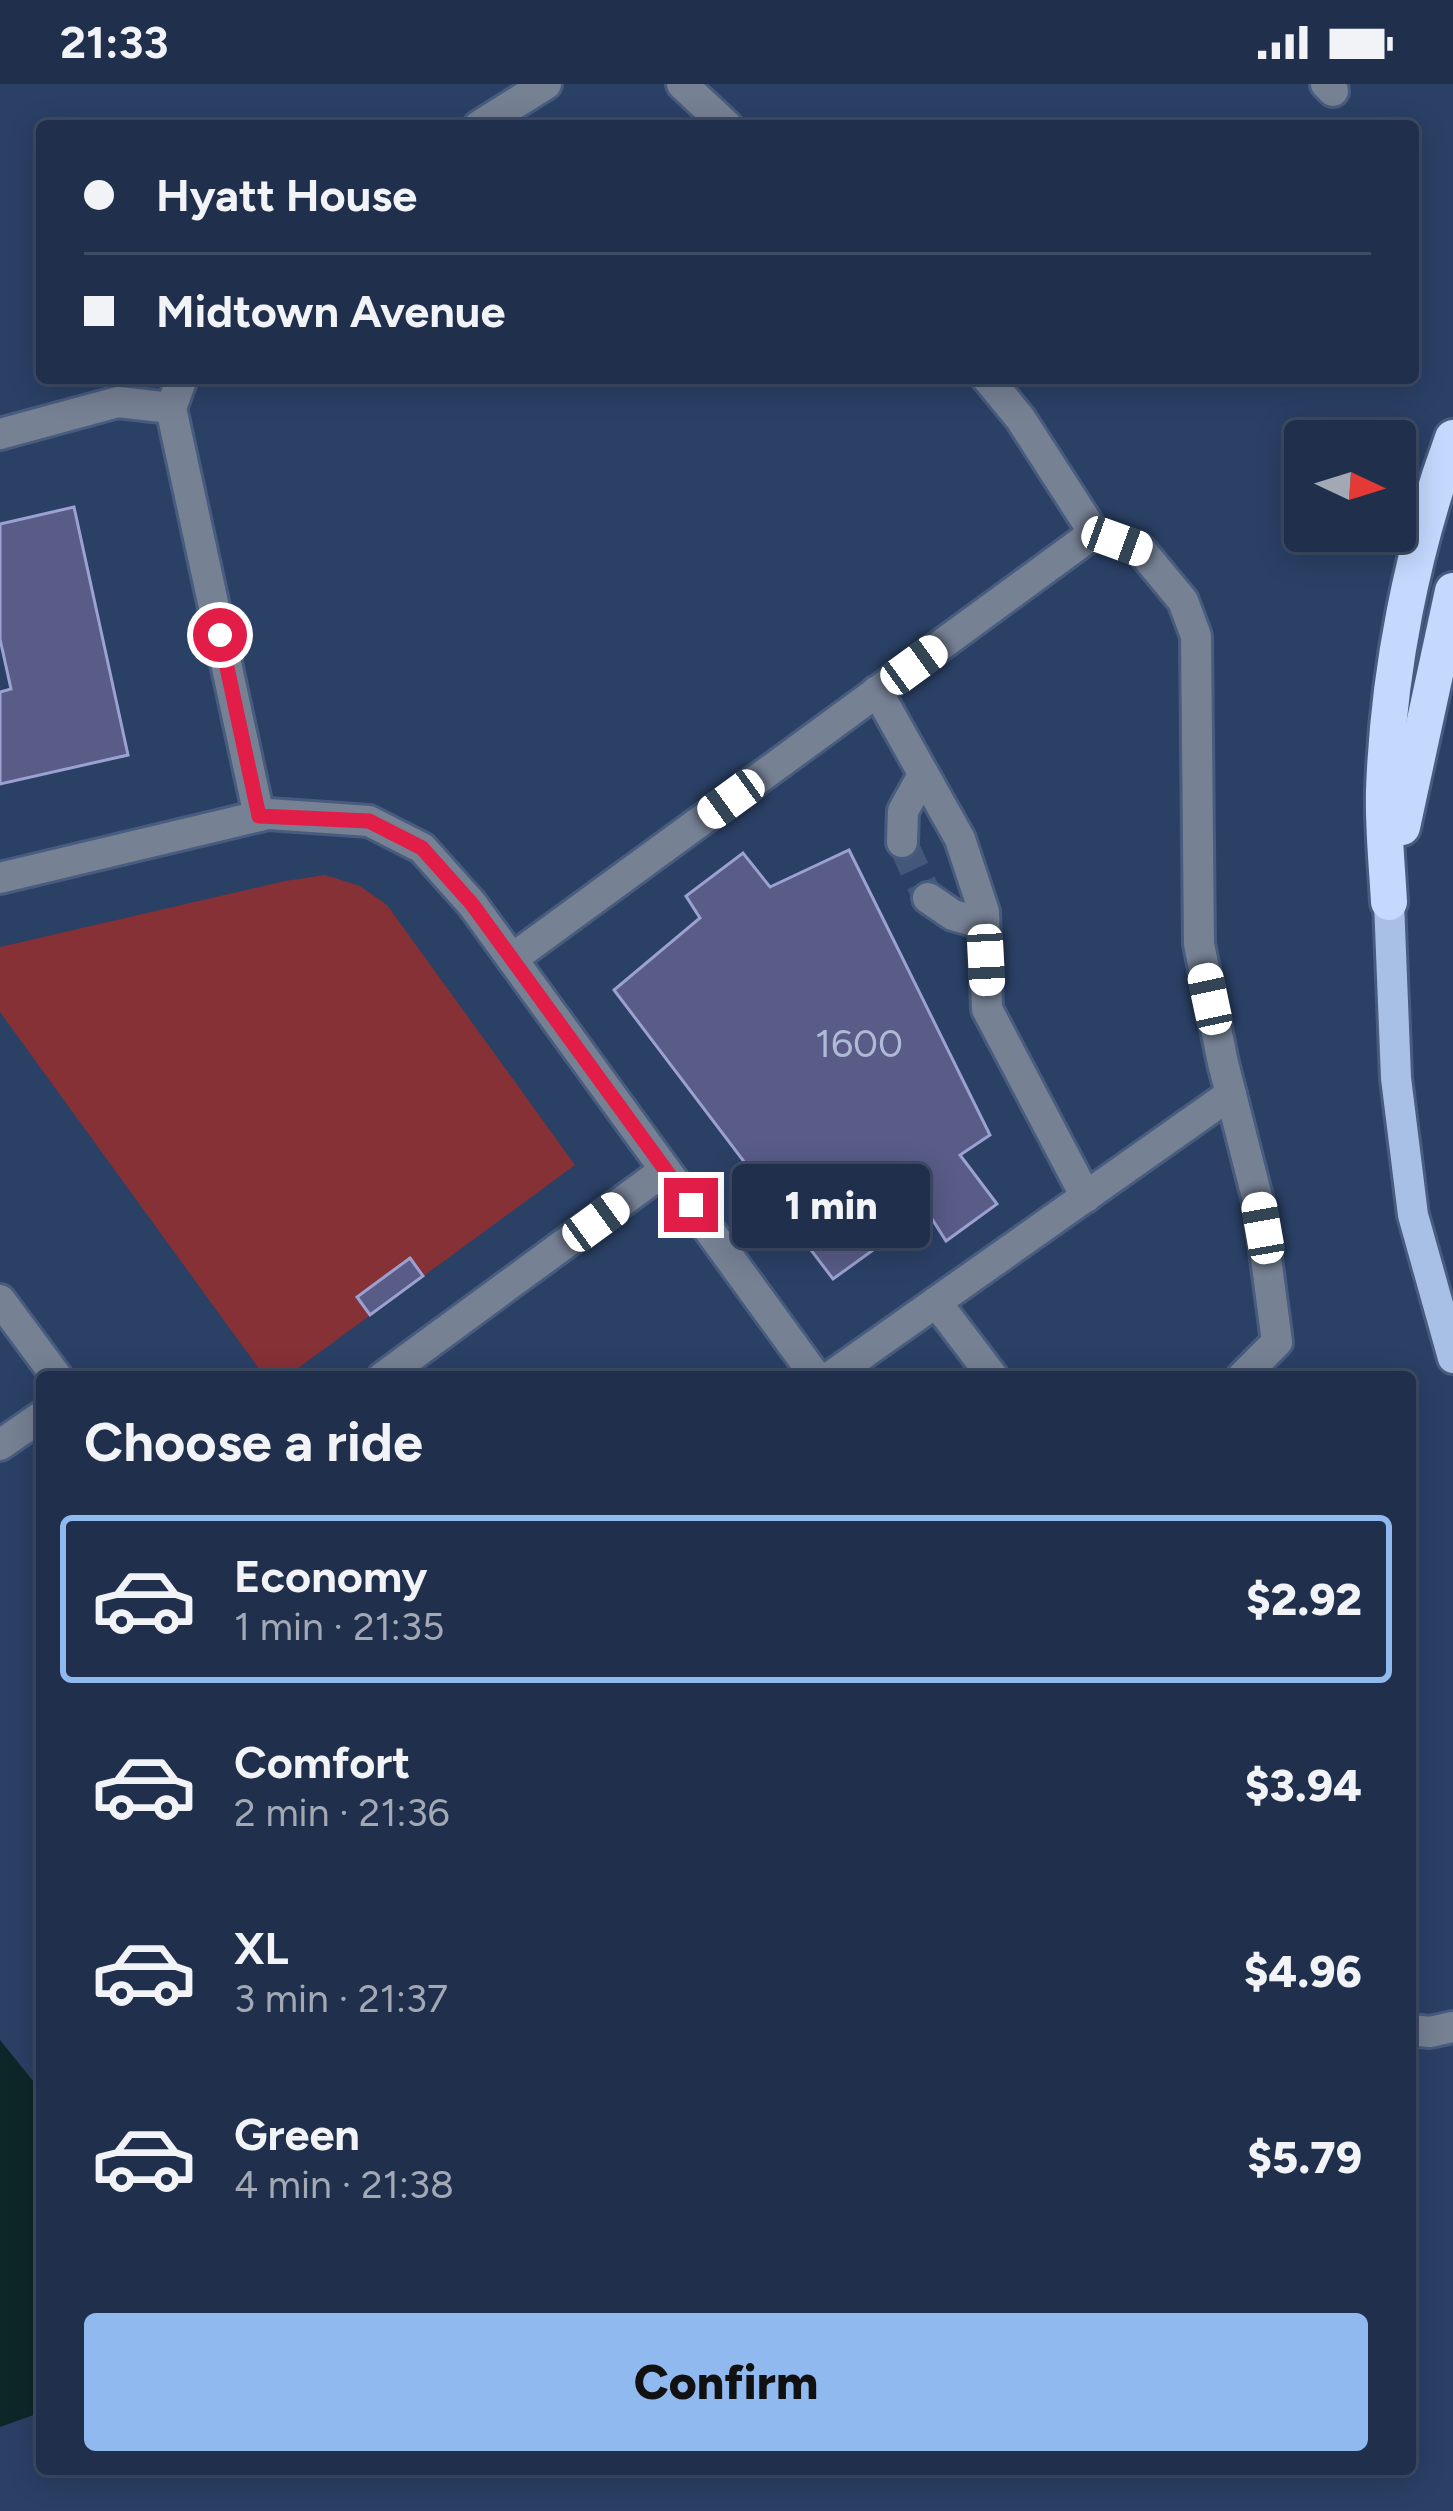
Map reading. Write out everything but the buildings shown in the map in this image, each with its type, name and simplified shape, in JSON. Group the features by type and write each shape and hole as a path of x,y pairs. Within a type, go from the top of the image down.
{"highway":[{"path":"1389,902 1384,793 1393,684 1427,519 1453,438"},
{"path":"1389,902 1414,758 1453,591"}],"main road":[{"path":"1389,902 1396,1078 1413,1214 1453,1358"}],"street":[{"path":"489,120 546,84"},
{"path":"682,84 721,120"},
{"path":"180,384 171,408 259,816"},
{"path":"992,384 1020,418 1094,533 1140,550 1183,601 1196,636 1198,944 1259,1205 1277,1342 1248,1371"},
{"path":"0,434 118,402 171,408"},
{"path":"512,959 1094,533"},
{"path":"877,692 968,858 984,924 987,1009 1086,1197"},
{"path":"902,842 903,811 923,775"},
{"path":"0,878 259,816 369,821 422,848 472,904 812,1371"},
{"path":"928,898 953,915 984,924"},
{"path":"838,1371 1231,1094"},
{"path":"391,1371 665,1170"},
{"path":"0,1300 53,1371"},
{"path":"936,1302 988,1371"},
{"path":"0,1444 36,1420"},
{"path":"1416,2031 1453,2026"}],"shaded area":[{"path":"325,875 360,886 387,905 575,1165 294,1371 261,1371 0,1012 0,947"},
{"path":"0,2040 36,2085 36,2414 0,2427"}],"tunnel":[{"path":"902,842 928,898"}],"route":[{"path":"220,635 259,816 369,821 422,848 472,904 691,1205"}]}
